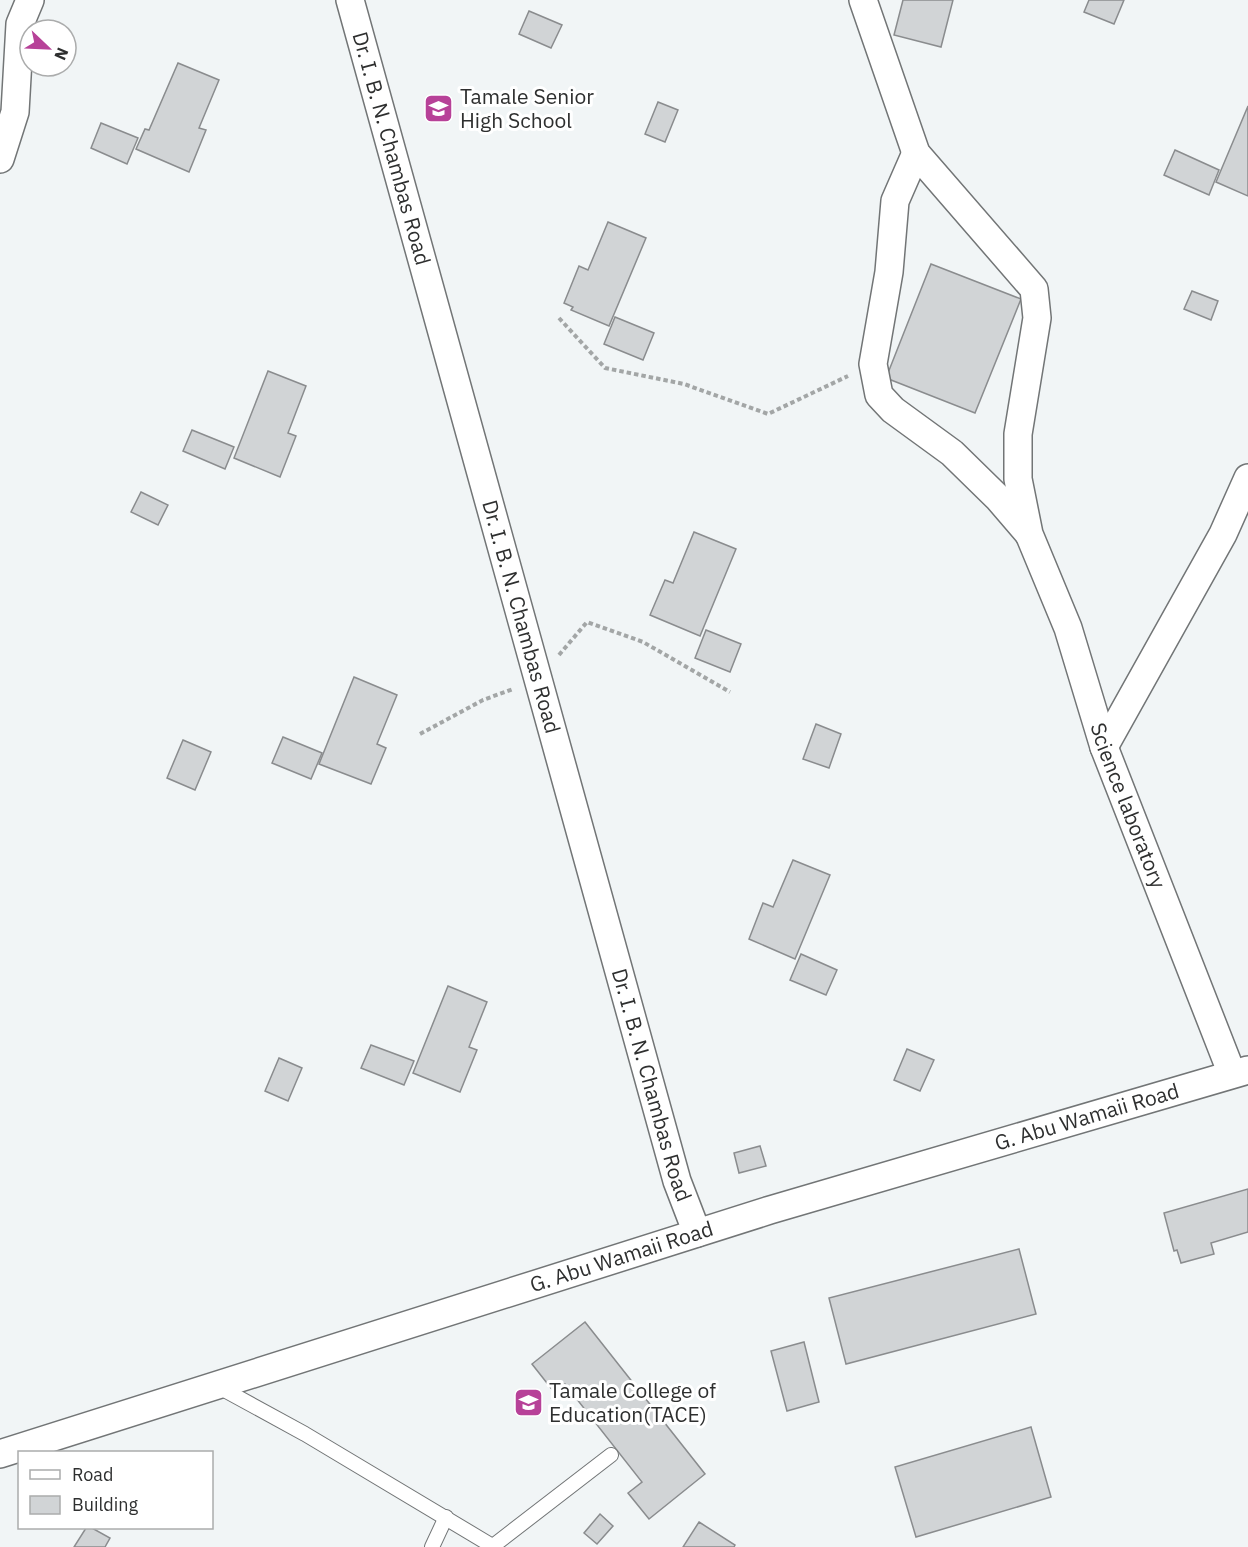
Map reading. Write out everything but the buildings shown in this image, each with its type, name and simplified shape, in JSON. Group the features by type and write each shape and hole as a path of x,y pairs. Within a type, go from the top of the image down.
{"street":[{"path":"0,159 15,112 20,24 30,0"},
{"name":"Dr. I. B. N. Chambas Road","path":"350,0 677,1181 697,1233"},
{"path":"862,0 916,153 1034,289 1037,318 1018,434 1018,479 1029,534"},
{"path":"916,153 895,201 889,272 873,364 879,394 893,410 952,453 998,498 1029,534"},
{"path":"1104,747 1236,534 1248,478"},
{"name":"Science laboratory","path":"1029,534 1068,628 1104,747 1240,1072"},
{"name":"G. Abu Wamaii Road","path":"0,1454 697,1233 1240,1072"}],"lane":[{"path":"218,1386 305,1434 494,1547 611,1455"},
{"path":"432,1547 446,1517"}],"path":[{"path":"559,318 606,368 684,384 768,414 873,364"},
{"path":"420,734 483,700 538,680 587,622 643,642 730,692"}],"place":[{"name":"Tamale Senior High School","path":"439,109"},
{"name":"Tamale College of Education(TACE)","path":"528,1403"}]}
